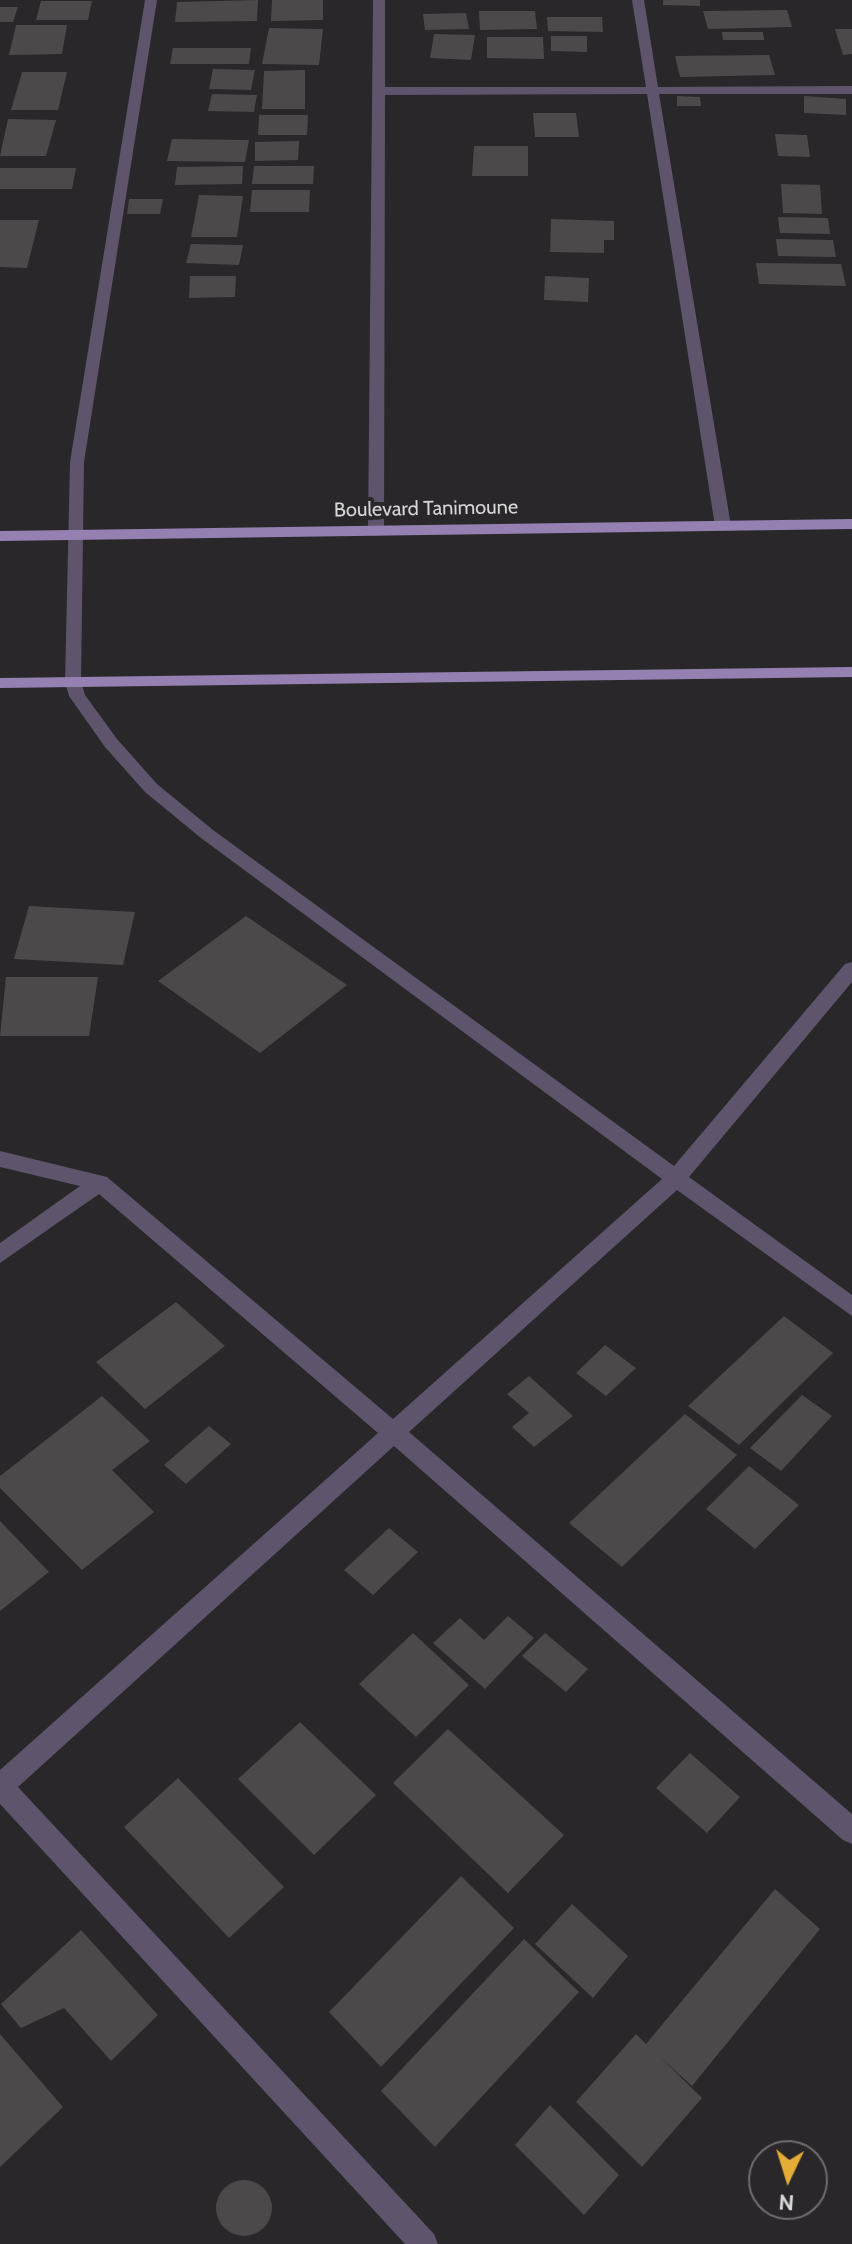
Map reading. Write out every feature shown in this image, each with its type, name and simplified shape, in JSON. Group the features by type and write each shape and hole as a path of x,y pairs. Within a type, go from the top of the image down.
{"main road":[{"name":"Boulevard Tanimoune","path":"0,536 852,524"},
{"path":"0,683 852,672"}],"street":[{"path":"151,0 77,462 73,682 77,696 111,743 151,788 185,816 852,1307"},
{"path":"376,531 379,0"},
{"path":"638,0 650,91 723,526"},
{"path":"379,91 852,90"},
{"path":"424,2244 0,1787 676,1178 852,969"},
{"path":"0,1159 100,1183 394,1433 852,1831"},
{"path":"0,1254 100,1183"}],"building":[{"path":"258,0 257,21 175,22 177,2"},
{"path":"272,0 323,0 323,20 271,21"},
{"path":"663,0 700,0 700,6 663,5"},
{"path":"41,1 92,1 88,20 36,20"},
{"path":"0,7 18,7 13,22 0,22"},
{"path":"787,10 792,27 708,29 703,11"},
{"path":"479,11 535,11 537,29 480,30"},
{"path":"466,13 469,29 425,30 423,14"},
{"path":"547,17 602,17 603,32 548,31"},
{"path":"16,25 67,25 62,54 9,55"},
{"path":"269,28 323,29 319,65 262,64"},
{"path":"835,29 852,29 852,54 843,55"},
{"path":"722,32 763,32 764,40 723,40"},
{"path":"434,34 475,35 471,60 430,58"},
{"path":"551,36 587,36 587,52 551,51"},
{"path":"487,37 543,37 544,59 487,58"},
{"path":"173,48 251,48 249,64 170,64"},
{"path":"769,55 775,75 680,77 675,56"},
{"path":"213,69 255,70 251,90 209,89"},
{"path":"305,70 305,109 262,109 264,71"},
{"path":"22,72 67,72 58,110 11,110"},
{"path":"212,94 257,95 254,112 208,111"},
{"path":"677,96 700,97 701,106 677,106"},
{"path":"804,96 846,99 846,115 804,113"},
{"path":"533,113 576,113 579,137 535,137"},
{"path":"259,115 308,115 307,135 258,135"},
{"path":"8,119 56,120 46,156 0,156"},
{"path":"775,134 807,135 810,157 778,156"},
{"path":"172,139 249,140 245,162 167,161"},
{"path":"299,141 298,160 255,161 255,142"},
{"path":"474,146 528,146 528,176 472,176"},
{"path":"243,166 242,184 175,185 177,167"},
{"path":"254,166 314,166 313,184 252,184"},
{"path":"0,168 76,168 72,189 0,189"},
{"path":"781,184 820,185 822,214 783,213"},
{"path":"252,190 310,190 309,212 250,212"},
{"path":"199,195 243,196 237,237 191,237"},
{"path":"129,199 163,199 160,214 127,214"},
{"path":"778,217 828,218 830,234 780,233"},
{"path":"551,219 614,221 614,240 604,240 604,253 550,252"},
{"path":"0,220 39,220 27,268 0,267"},
{"path":"776,239 833,240 836,257 778,256"},
{"path":"191,244 243,245 239,265 186,263"},
{"path":"756,263 841,264 846,286 759,284"},
{"path":"190,276 236,276 235,297 189,298"},
{"path":"545,276 589,278 588,302 544,300"},
{"path":"29,906 135,912 123,965 14,959"},
{"path":"246,916 347,985 260,1053 158,981"},
{"path":"6,977 98,977 89,1036 0,1036"},
{"path":"176,1302 225,1346 145,1409 96,1362"},
{"path":"784,1316 833,1353 739,1445 688,1406"},
{"path":"605,1345 636,1368 606,1396 576,1373"},
{"path":"529,1376 573,1416 534,1447 512,1427 529,1413 507,1394"},
{"path":"802,1395 832,1416 781,1471 750,1448"},
{"path":"102,1396 150,1441 112,1470 154,1512 82,1570 0,1488 0,1476"},
{"path":"685,1414 737,1455 622,1567 569,1523"},
{"path":"209,1426 231,1444 186,1484 164,1465"},
{"path":"749,1466 799,1505 755,1549 706,1509"},
{"path":"0,1521 49,1572 0,1611"},
{"path":"389,1528 418,1552 373,1595 344,1570"},
{"path":"508,1616 534,1638 485,1689 433,1643 460,1618 484,1640"},
{"path":"413,1633 469,1685 416,1737 359,1684"},
{"path":"545,1633 588,1669 566,1692 522,1656"},
{"path":"300,1722 376,1795 314,1855 238,1779"},
{"path":"448,1729 564,1835 508,1893 393,1783"},
{"path":"690,1753 740,1797 707,1833 656,1788"},
{"path":"178,1778 284,1887 229,1938 124,1827"},
{"path":"461,1876 514,1928 381,2067 329,2012"},
{"path":"775,1889 820,1929 692,2086 660,2057 702,2098 642,2167 576,2102 636,2034 646,2044"},
{"path":"572,1904 628,1956 593,1998 535,1944"},
{"path":"81,1930 158,2015 111,2061 64,2008 21,2028 1,2004"},
{"path":"524,1939 579,1992 435,2147 381,2091"},
{"path":"0,2034 63,2107 0,2167"},
{"path":"550,2105 619,2175 584,2215 515,2145"},
{"path":"244,2180 264,2188 272,2208 264,2228 244,2236 224,2228 216,2208 224,2188"}]}
